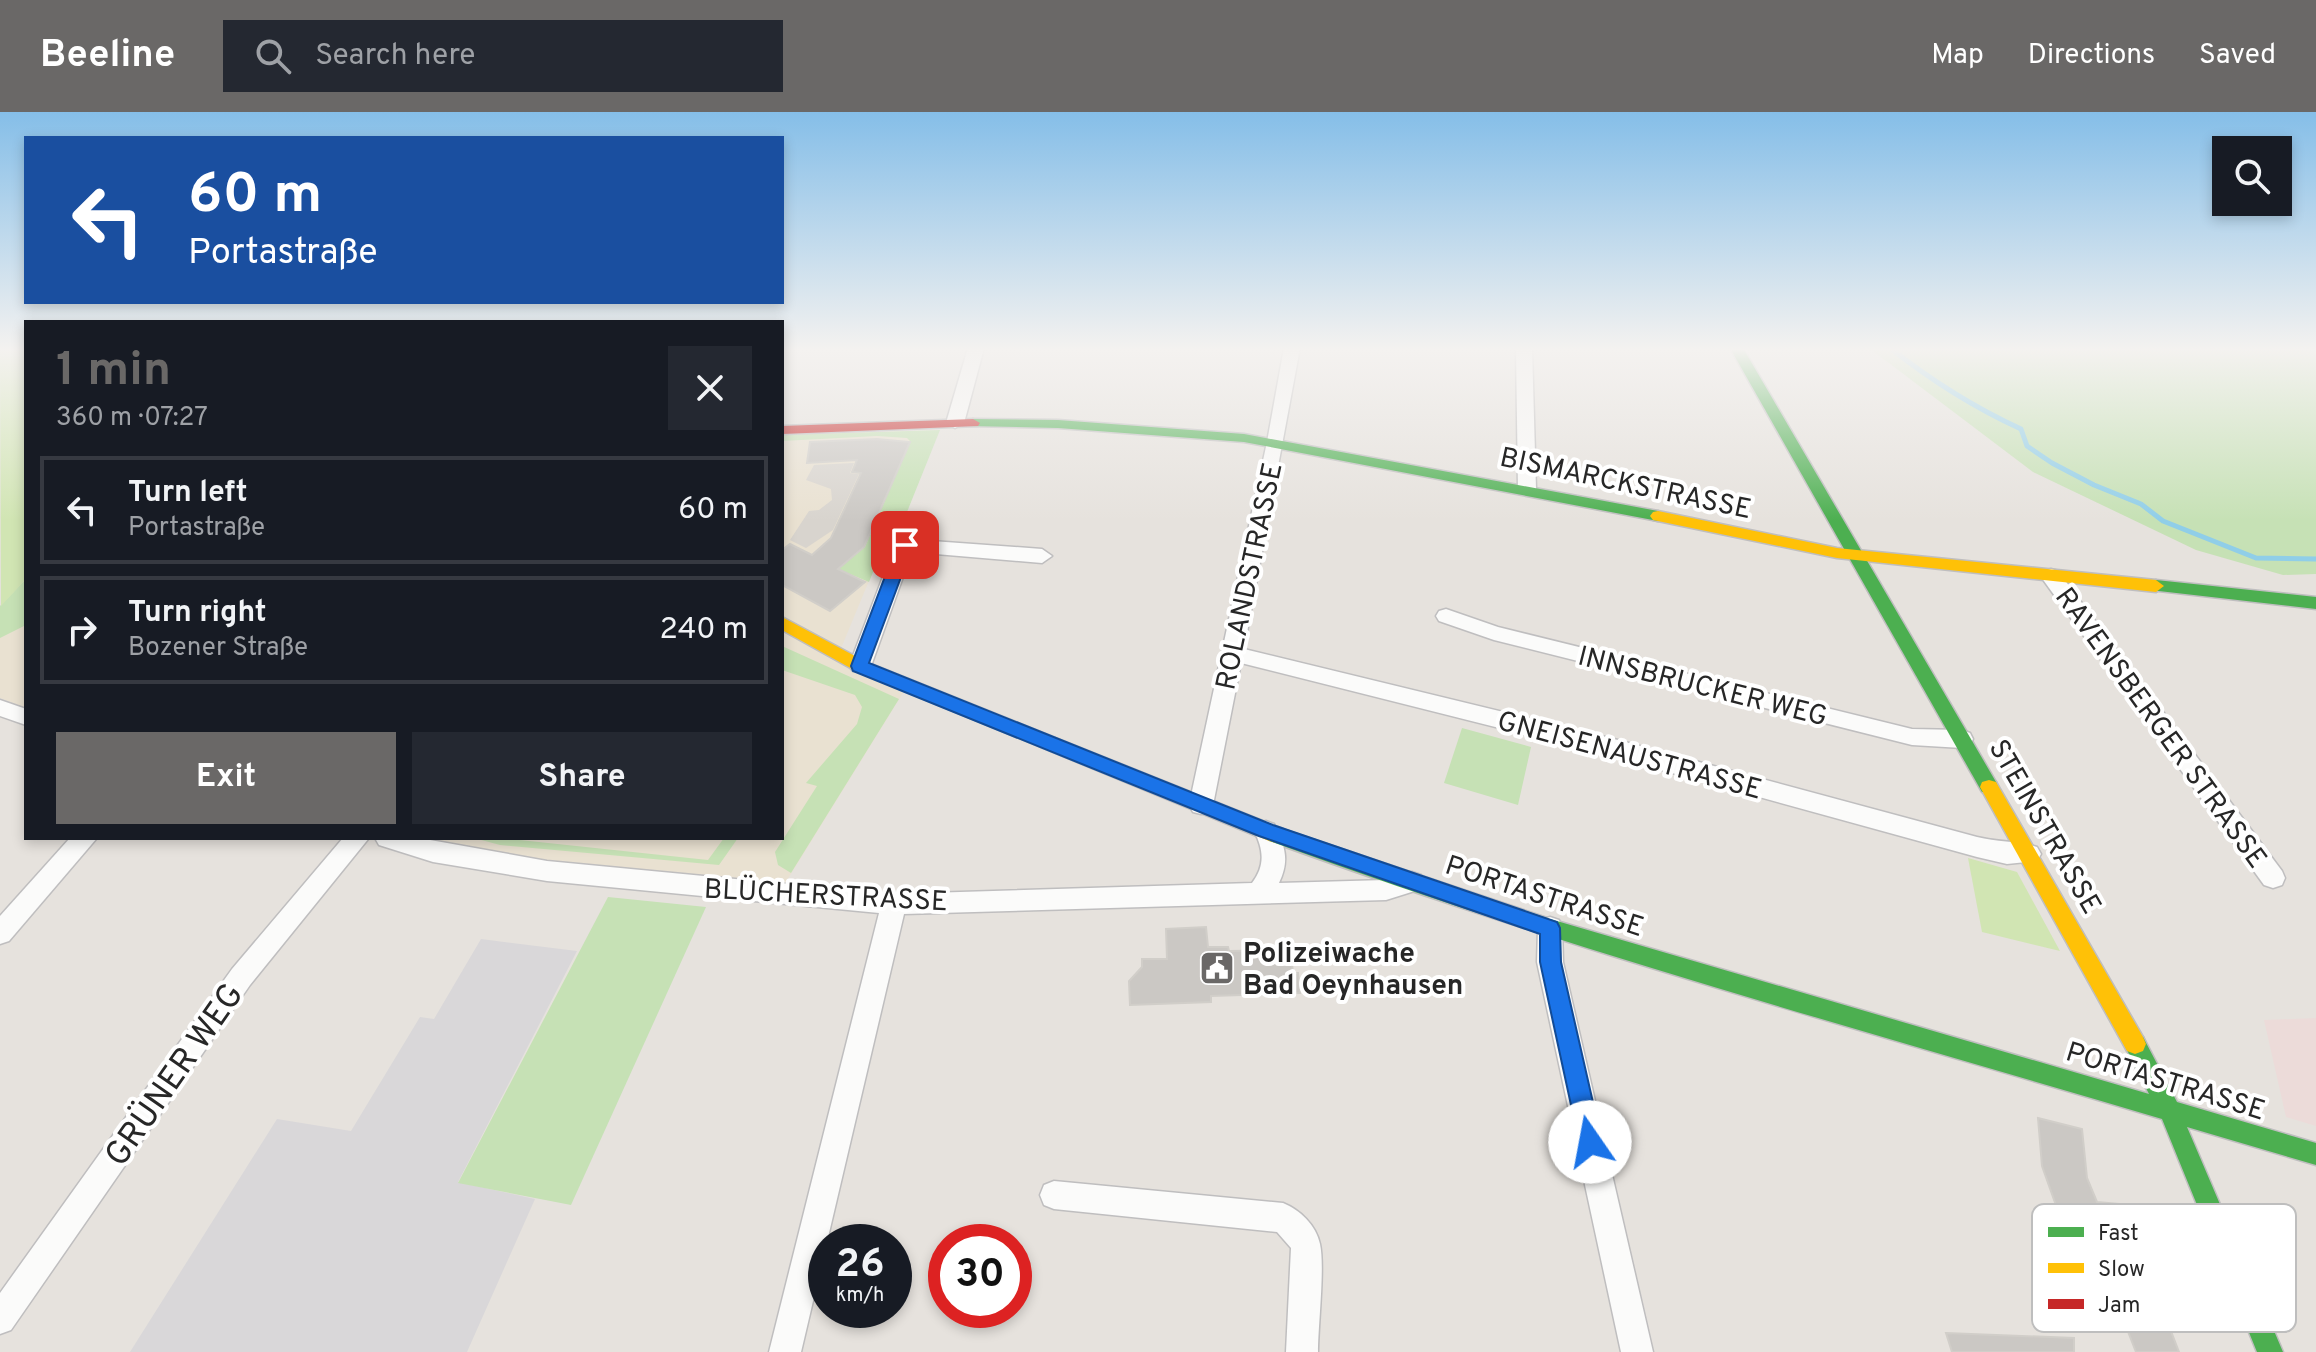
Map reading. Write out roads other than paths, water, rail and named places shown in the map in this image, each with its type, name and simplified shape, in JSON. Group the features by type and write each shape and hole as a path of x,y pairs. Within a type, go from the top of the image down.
{"street":[{"path":"955,423 960,406"},
{"name":"ROLANDSTRASSE","path":"1201,805 1282,406"},
{"path":"1525,406 1527,489"},
{"name":"STEINSTRASSE","path":"1770,406 2118,1010 2169,1110 2208,1204"},
{"name":"BISMARCKSTRASSE","path":"784,430 955,423 1058,424 1276,442 1858,556 2316,603"},
{"path":"860,666 905,545 916,525"},
{"path":"905,545 1042,556"},
{"name":"RAVENSBERGER STRASSE","path":"2051,576 2273,878"},
{"name":"INNSBRUCKER WEG","path":"1446,616 1494,633 1912,737 1962,739"},
{"name":"PORTASTRASSE","path":"784,624 860,666 1266,831 1412,882 1550,928 2316,1154"},
{"name":"GNEISENAUSTRASSE","path":"1231,653 1614,748 1977,847 2007,854 2029,854"},
{"path":"0,708 24,716"},
{"path":"1259,893 1271,878 1275,862 1276,847 1266,831"},
{"path":"0,933 83,840"},
{"name":"GRÜNER WEG","path":"0,1319 241,977 355,840"},
{"name":"BLÜCHERSTRASSE","path":"394,840 433,852 547,871 894,904 1386,890 1412,882"},
{"path":"785,1352 894,904"},
{"path":"1550,928 1550,962 1637,1352"},
{"path":"1054,1195 1283,1218 1296,1229 1306,1245 1302,1352"},
{"name":"STEINSTRASSE","path":"2262,1332 2270,1352"}],"waterway":[{"path":"1975,406 2021,429 2027,446 2052,463 2094,485 2141,504 2163,521 2256,558 2316,559"}],"place":[{"name":"Polizeiwache Bad Oeynhausen","path":"1217,968"}]}
